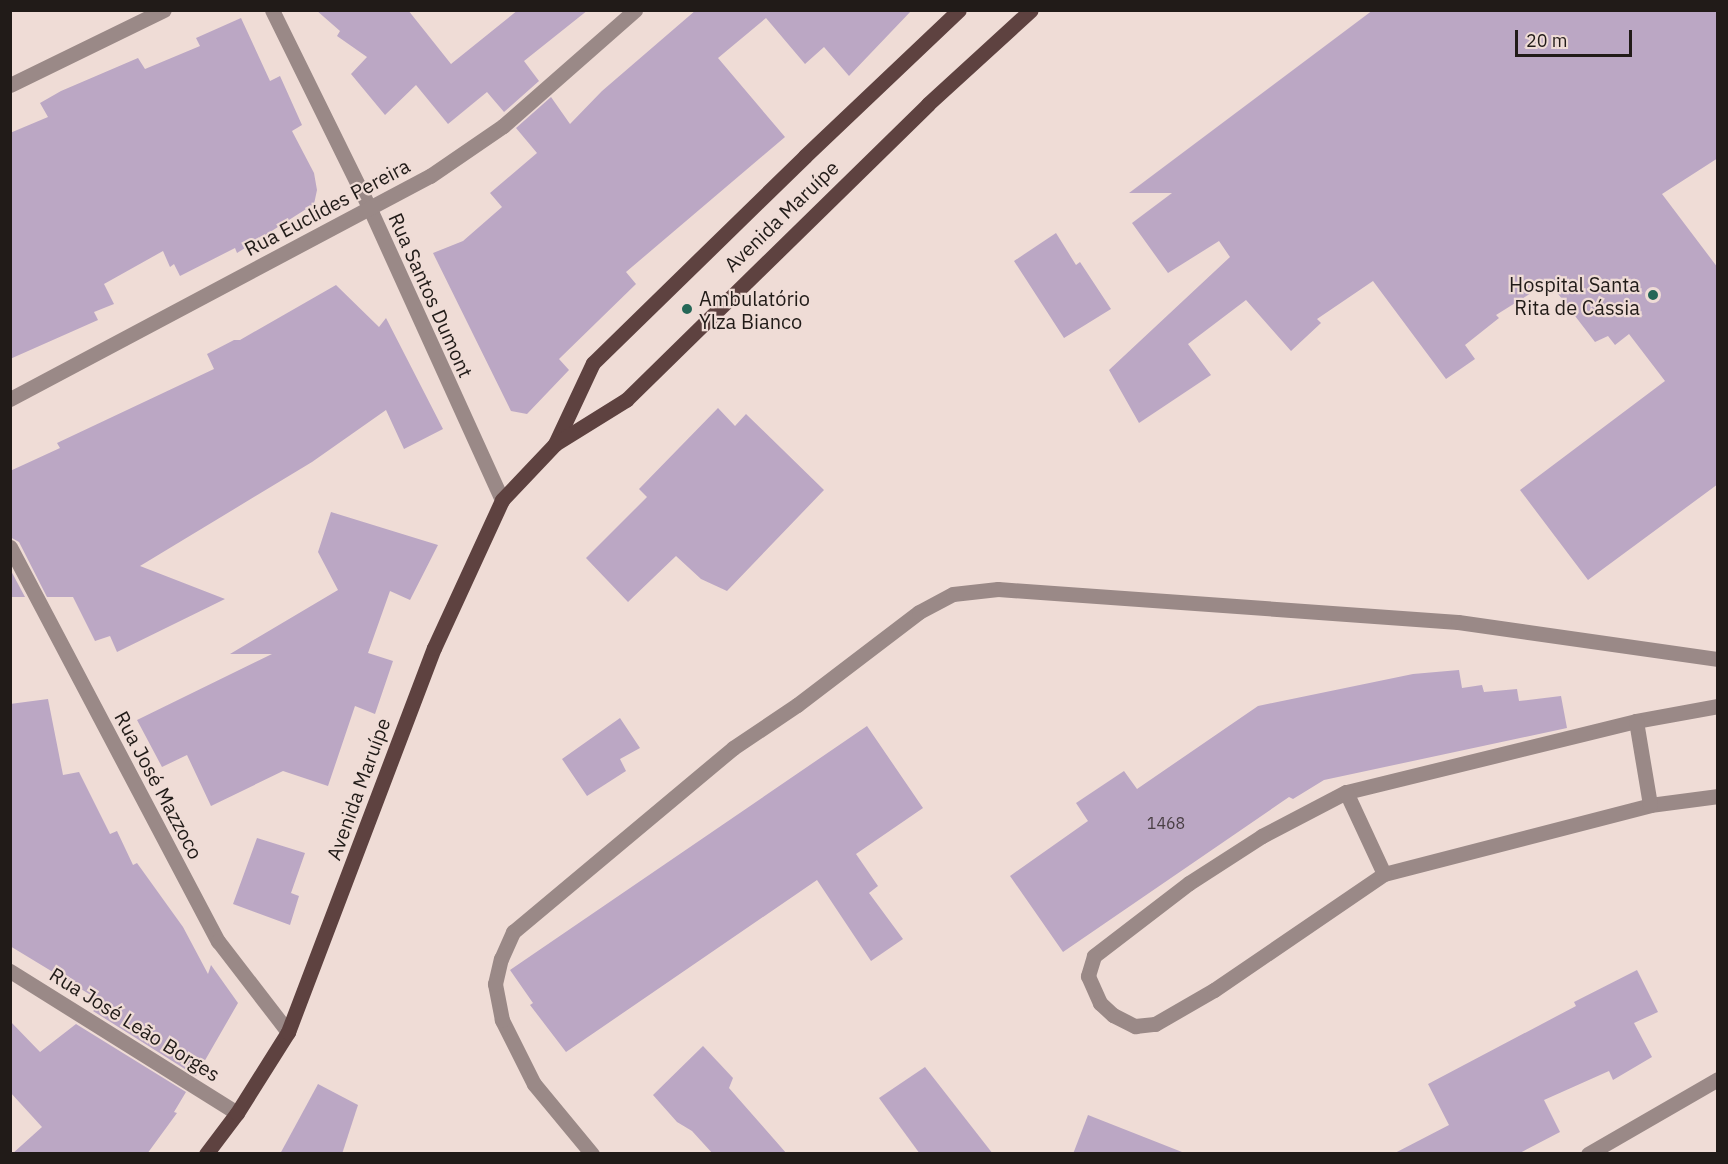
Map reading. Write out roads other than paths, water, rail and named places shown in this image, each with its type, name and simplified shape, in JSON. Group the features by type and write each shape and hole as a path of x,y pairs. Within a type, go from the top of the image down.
{"main road":[{"name":"Avenida Maruípe","path":"555,444 593,363 805,156 959,10"},
{"name":"Avenida Maruípe","path":"206,1154 237,1113 288,1032 425,669 502,500 555,444 626,400 919,112 1031,10"}],"street":[{"path":"10,85 164,10"},
{"name":"Rua Santos Dumont","path":"272,10 370,209 502,500"},
{"name":"Rua Euclídes Pereira","path":"10,399 430,176 503,126 635,10"},
{"name":"Rua José Mazzoco","path":"10,547 218,941 288,1032"},
{"path":"592,1154 534,1084 502,1020 495,984 501,959 513,932 733,748 796,705 919,612 953,594 998,589 1458,622 1718,659"},
{"path":"1718,706 1636,721 1346,792 1262,836 1190,883 1094,956 1088,975 1092,989 1100,1003 1113,1015 1135,1026 1155,1024 1214,990 1384,874 1650,805 1718,796"},
{"path":"1636,721 1650,805"},
{"path":"1346,792 1384,874"},
{"name":"Rua José Leão Borges","path":"10,971 237,1113"},
{"path":"1588,1154 1718,1079"}],"place":[{"name":"Hospital Santa Rita de Cássia","path":"1653,295"},
{"name":"Ambulatório Ylza Bianco","path":"687,309"}]}
